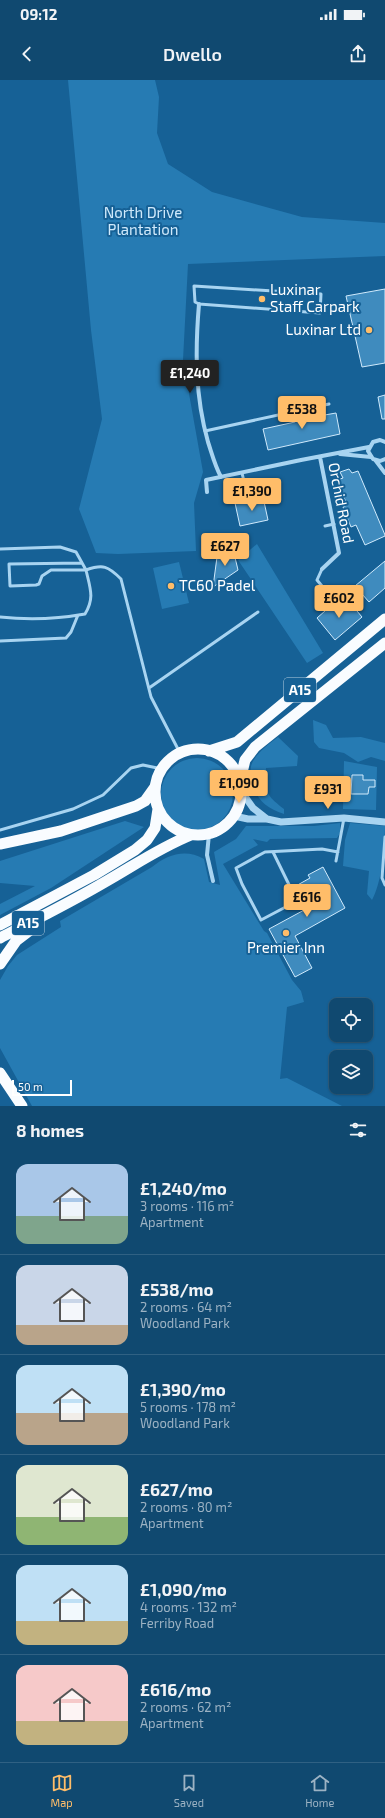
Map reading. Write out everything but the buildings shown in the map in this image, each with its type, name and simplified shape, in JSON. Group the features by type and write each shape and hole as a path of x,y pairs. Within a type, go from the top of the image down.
{"highway":[{"name":"A15","path":"209,751 237,742 385,619"},
{"name":"A15","path":"240,786 235,770 219,755 209,751 190,750 180,753 170,760 162,769 155,787 155,798 158,809 164,818 171,826 180,832 191,835 209,834 219,830 234,816 240,804 240,786 245,760 255,747 385,643"},
{"path":"0,844 61,831 136,806 145,801 155,787"},
{"name":"A15","path":"0,925 94,875 135,850 147,840 155,828 158,809"},
{"name":"A15","path":"0,938 56,910 160,849 191,835"},
{"path":"0,964 16,941 56,910"},
{"path":"0,1073 22,1106"}],"street":[{"path":"199,304 196,367 198,394 205,431 221,477"},
{"path":"207,492 206,480 369,447 376,440 385,442"},
{"path":"369,447 370,457"},
{"path":"334,454 370,457 376,461 385,473"},
{"name":"Orchid Road","path":"320,457 339,553 322,569"},
{"path":"376,461 385,459"},
{"path":"240,786 253,808 267,819"},
{"path":"234,816 288,822 344,818 385,822"},
{"path":"209,834 207,855 213,881"}],"lane":[{"path":"194,286 321,294 320,313 199,304 195,302 194,286"},
{"path":"205,431 329,404"},
{"path":"242,473 246,490"},
{"path":"226,495 255,488"},
{"path":"325,526 334,524"},
{"path":"0,549 60,547 76,552 86,570 92,597 91,605 85,614 45,619 0,617"},
{"path":"82,563 9,564 10,586 39,584 42,576 50,570 86,570 99,566 112,570 121,579 151,697 180,753"},
{"path":"322,569 317,580 330,596"},
{"path":"149,688 258,612"},
{"path":"0,641 66,638 71,632 78,615"},
{"path":"0,830 73,809 102,795 131,768 143,765 162,769"},
{"path":"336,861 344,818"},
{"path":"385,837 382,878 385,885"},
{"path":"274,852 297,901 261,920 243,886 236,868 265,852 322,849 338,852"}],"green space":[{"name":"North Drive Plantation","path":"68,80 155,80 159,97 157,133 168,164 212,192 302,217 385,223 385,256 188,264 183,360 203,472 194,503 196,551 118,554 96,553 79,509 102,419 91,330"},
{"path":"257,544 323,653 307,663 238,560"},
{"name":"TC60 Padel","path":"179,562 189,603 162,609 153,568"},
{"path":"313,720 326,725 333,738 361,737 385,743 385,761 371,757 358,762 344,753 319,748 314,742"},
{"path":"278,737 298,756 297,766 266,768 265,782 267,792 273,800 284,809 284,814 271,809 258,797 250,774 251,765 255,757"},
{"path":"190,758 204,758 211,760 223,768 231,780 233,794 231,808 223,820 211,828 204,830 190,830 183,828 171,820 163,808 161,801 161,787 163,780 171,768 183,760"},
{"path":"344,761 377,767 376,810 343,809","holes":["356,775 363,775 363,782 369,786 368,794 352,794"]},
{"path":"125,821 144,827 51,888 0,915 0,904 35,886 0,883 0,861"},
{"path":"340,823 340,833 337,838 270,839 267,842 253,839 258,845 223,864 264,931 267,933 292,980 301,991 304,1002 287,1007 280,1079 287,1078 342,1106 32,1106 0,1048 0,980 8,966 17,955 61,927 60,921 170,856 176,854 190,854 204,859 209,882 220,885 214,852 236,839 246,826 314,826"},
{"path":"350,823 385,826 384,854 381,874 372,900 367,894 369,871 343,866 345,840"}],"place":[{"name":"Luxinar Staff Carpark","path":"262,299"},
{"name":"Luxinar Ltd","path":"369,330"},
{"name":"TC60 Padel","path":"171,586"},
{"name":"Premier Inn","path":"286,933"}]}
